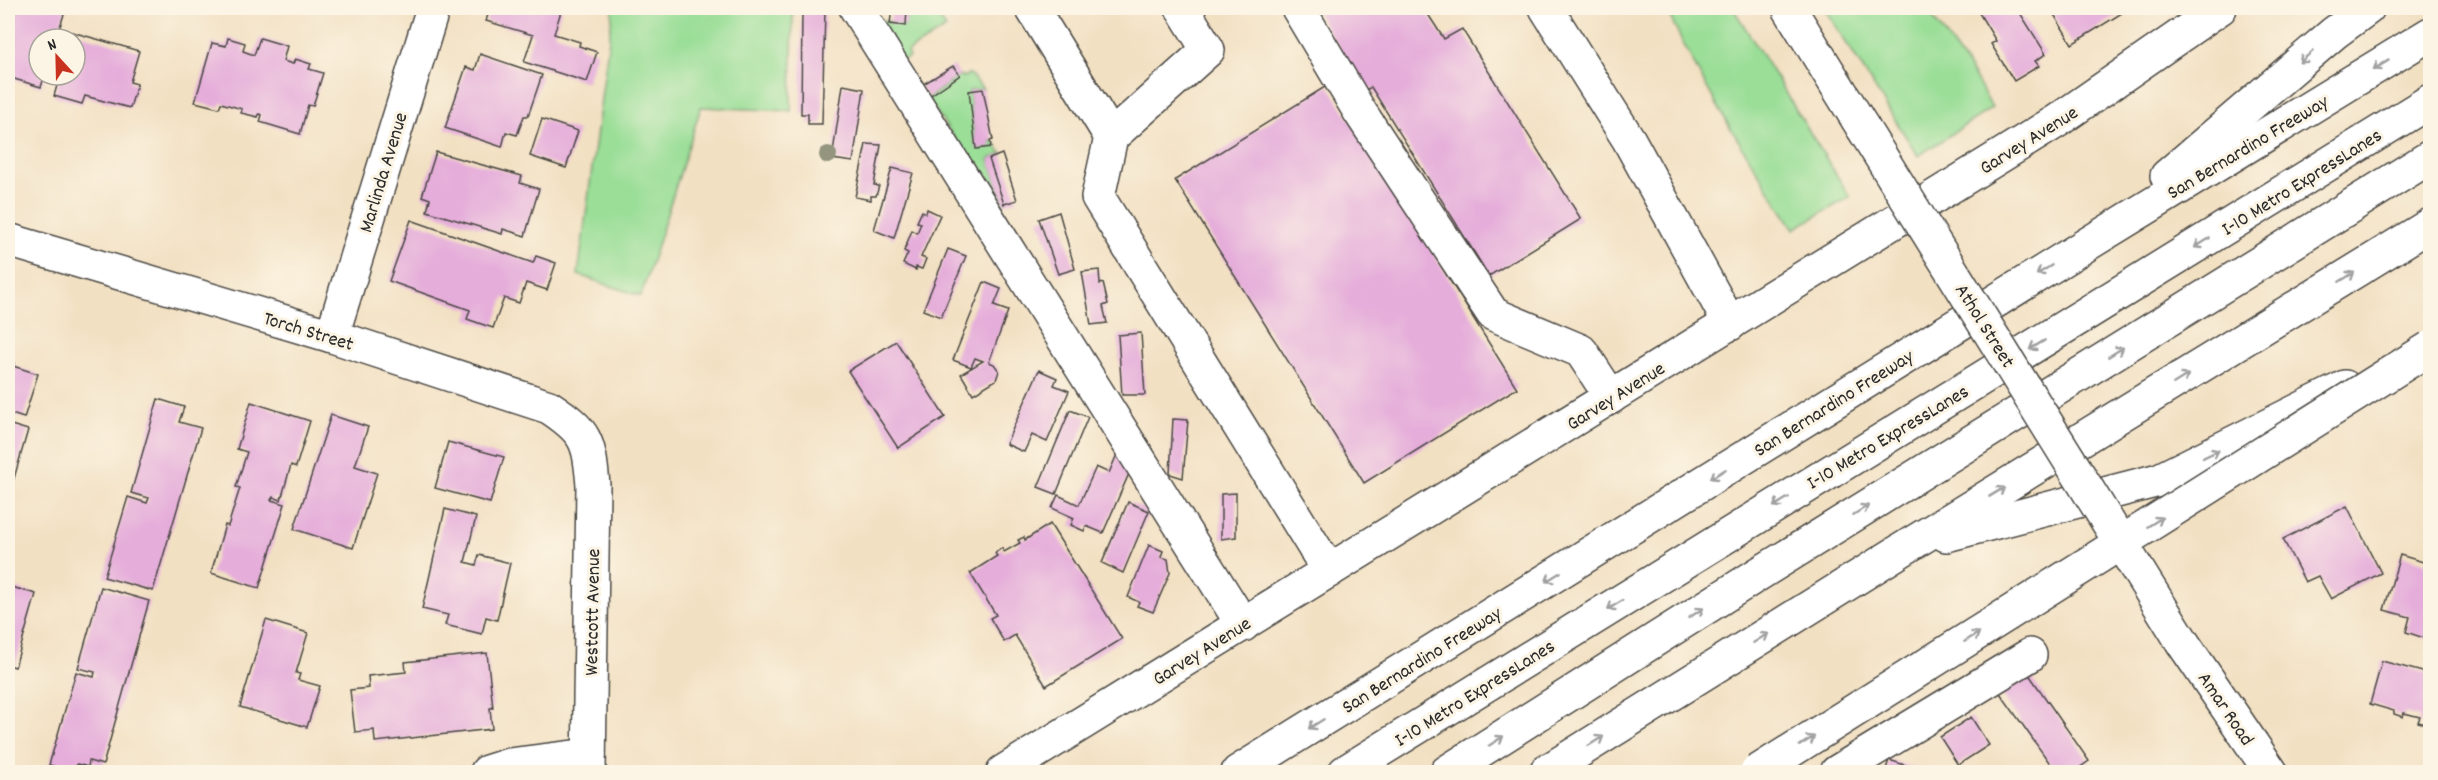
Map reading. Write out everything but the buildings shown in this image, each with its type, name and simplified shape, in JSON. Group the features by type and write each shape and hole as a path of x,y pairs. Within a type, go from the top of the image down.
{"main road":[{"name":"Marlinda Avenue","path":"332,336 433,8"},
{"path":"856,8 1243,625"},
{"path":"1032,8 1111,137"},
{"path":"1182,8 1208,50 1111,137 1098,197 1329,571"},
{"path":"1298,8 1360,112 1493,314 1581,351 1611,397"},
{"path":"1546,8 1629,140 1730,324"},
{"name":"Athol Street","path":"1789,8 2183,643"},
{"path":"2094,240 2334,33 2368,8"},
{"name":"Garvey Avenue","path":"1003,772 2057,122 2208,11"},
{"name":"San Bernardino Freeway","path":"1238,772 2430,34"},
{"name":"I-10 Metro ExpressLanes","path":"1345,772 2430,101"},
{"path":"1447,772 1767,568 2430,157"},
{"path":"1546,772 1911,544 2430,225"},
{"name":"Torch Street","path":"8,240 332,336 549,407 575,424 590,451"},
{"path":"1911,544 2159,480 2430,347"},
{"path":"1757,772 2430,347"},
{"name":"Westcott Avenue","path":"589,764 592,485 590,451"},
{"name":"Amar Road","path":"2183,643 2271,772"},
{"path":"1837,772 2030,655"},
{"path":"487,772 509,765 589,764"}],"green space":[{"path":"613,8 793,8 791,111 701,107 641,296 578,275"},
{"path":"907,8 933,8 946,28 907,52 909,57 902,61 877,19 905,26"},
{"path":"1666,8 1733,8 1850,197 1794,229 1710,93"},
{"path":"1824,8 1926,8 1973,74 1992,108 1918,156"},
{"path":"970,74 983,89 969,91 976,148 990,147 990,141 993,140 1002,154 989,159 1004,204 1001,208 928,99 960,75 963,77"}]}
